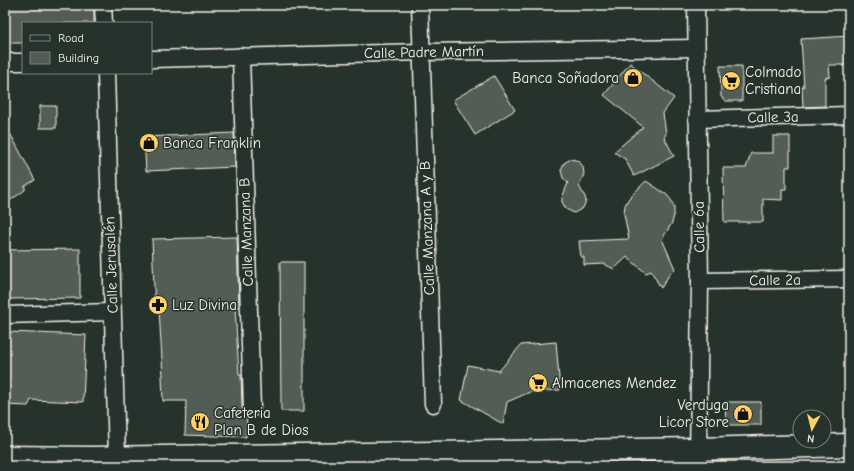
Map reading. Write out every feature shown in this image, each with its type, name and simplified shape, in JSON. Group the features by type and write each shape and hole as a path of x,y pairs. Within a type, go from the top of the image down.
{"main road":[{"path":"5,458 238,460 698,458 849,445"}],"street":[{"path":"103,5 104,22"},
{"name":"Calle Manzana A y B","path":"420,5 433,404"},
{"name":"Calle 6a","path":"696,5 700,281 698,458"},
{"name":"Calle Padre Martín","path":"152,59 422,52 696,48"},
{"name":"Calle Manzana B","path":"241,56 252,408"},
{"path":"5,62 22,62"},
{"name":"Calle Jerusalén","path":"106,74 112,312 107,460"},
{"name":"Calle 3a","path":"697,119 849,115"},
{"name":"Calle 2a","path":"700,281 849,279"},
{"path":"5,315 112,312"}],"building":[{"path":"5,5 94,5 94,22 22,22 22,43 5,43"},
{"path":"849,36 849,65 829,65 830,77 825,78 825,106 803,107 802,87 804,87 801,39"},
{"path":"630,63 674,98 663,113 666,134 664,137 674,156 634,176 625,159 614,152 643,127 604,95"},
{"name":"Colmado Cristiana","path":"720,66 742,66 742,101 726,101 721,97"},
{"path":"494,76 515,110 475,135 453,100"},
{"path":"40,106 56,106 56,128 40,128"},
{"path":"5,124 35,180 25,186 25,190 5,204"},
{"path":"234,133 235,167 146,171 144,137"},
{"path":"773,136 790,136 790,167 786,167 786,189 782,189 782,200 763,199 763,222 724,222 723,168 746,168 751,153 773,153"},
{"path":"571,159 579,161 583,167 584,174 579,186 586,201 583,208 574,213 566,209 562,202 562,198 568,183 563,178 561,170 564,163"},
{"path":"646,181 666,194 674,207 672,223 662,239 675,269 669,275 661,288 651,271 646,273 627,257 614,269 604,264 584,265 584,257 581,257 579,241 629,239 624,214 625,205 629,198"},
{"path":"237,237 239,307 235,307 239,375 241,375 242,408 247,416 246,437 185,435 186,401 163,401 159,310 155,310 152,239"},
{"path":"80,249 80,298 5,299 5,250"},
{"path":"280,262 304,262 304,411 281,411"},
{"path":"8,332 86,335 83,402 31,400 28,406 5,405 5,337 7,337"},
{"path":"556,342 560,390 530,392 507,402 503,424 461,400 468,365 499,371 521,345"},
{"name":"Verduga Licor Store","path":"726,402 761,402 761,425 725,425"}],"place":[{"name":"Banca Soñadora","path":"633,78"},
{"name":"Colmado Cristiana","path":"731,81"},
{"name":"Banca Franklin","path":"149,143"},
{"name":"Luz Divina","path":"158,305"},
{"name":"Almacenes Mendez","path":"538,383"},
{"name":"Verduga Licor Store","path":"743,414"},
{"name":"Cafeteria Plan B de Dios","path":"200,422"}]}
